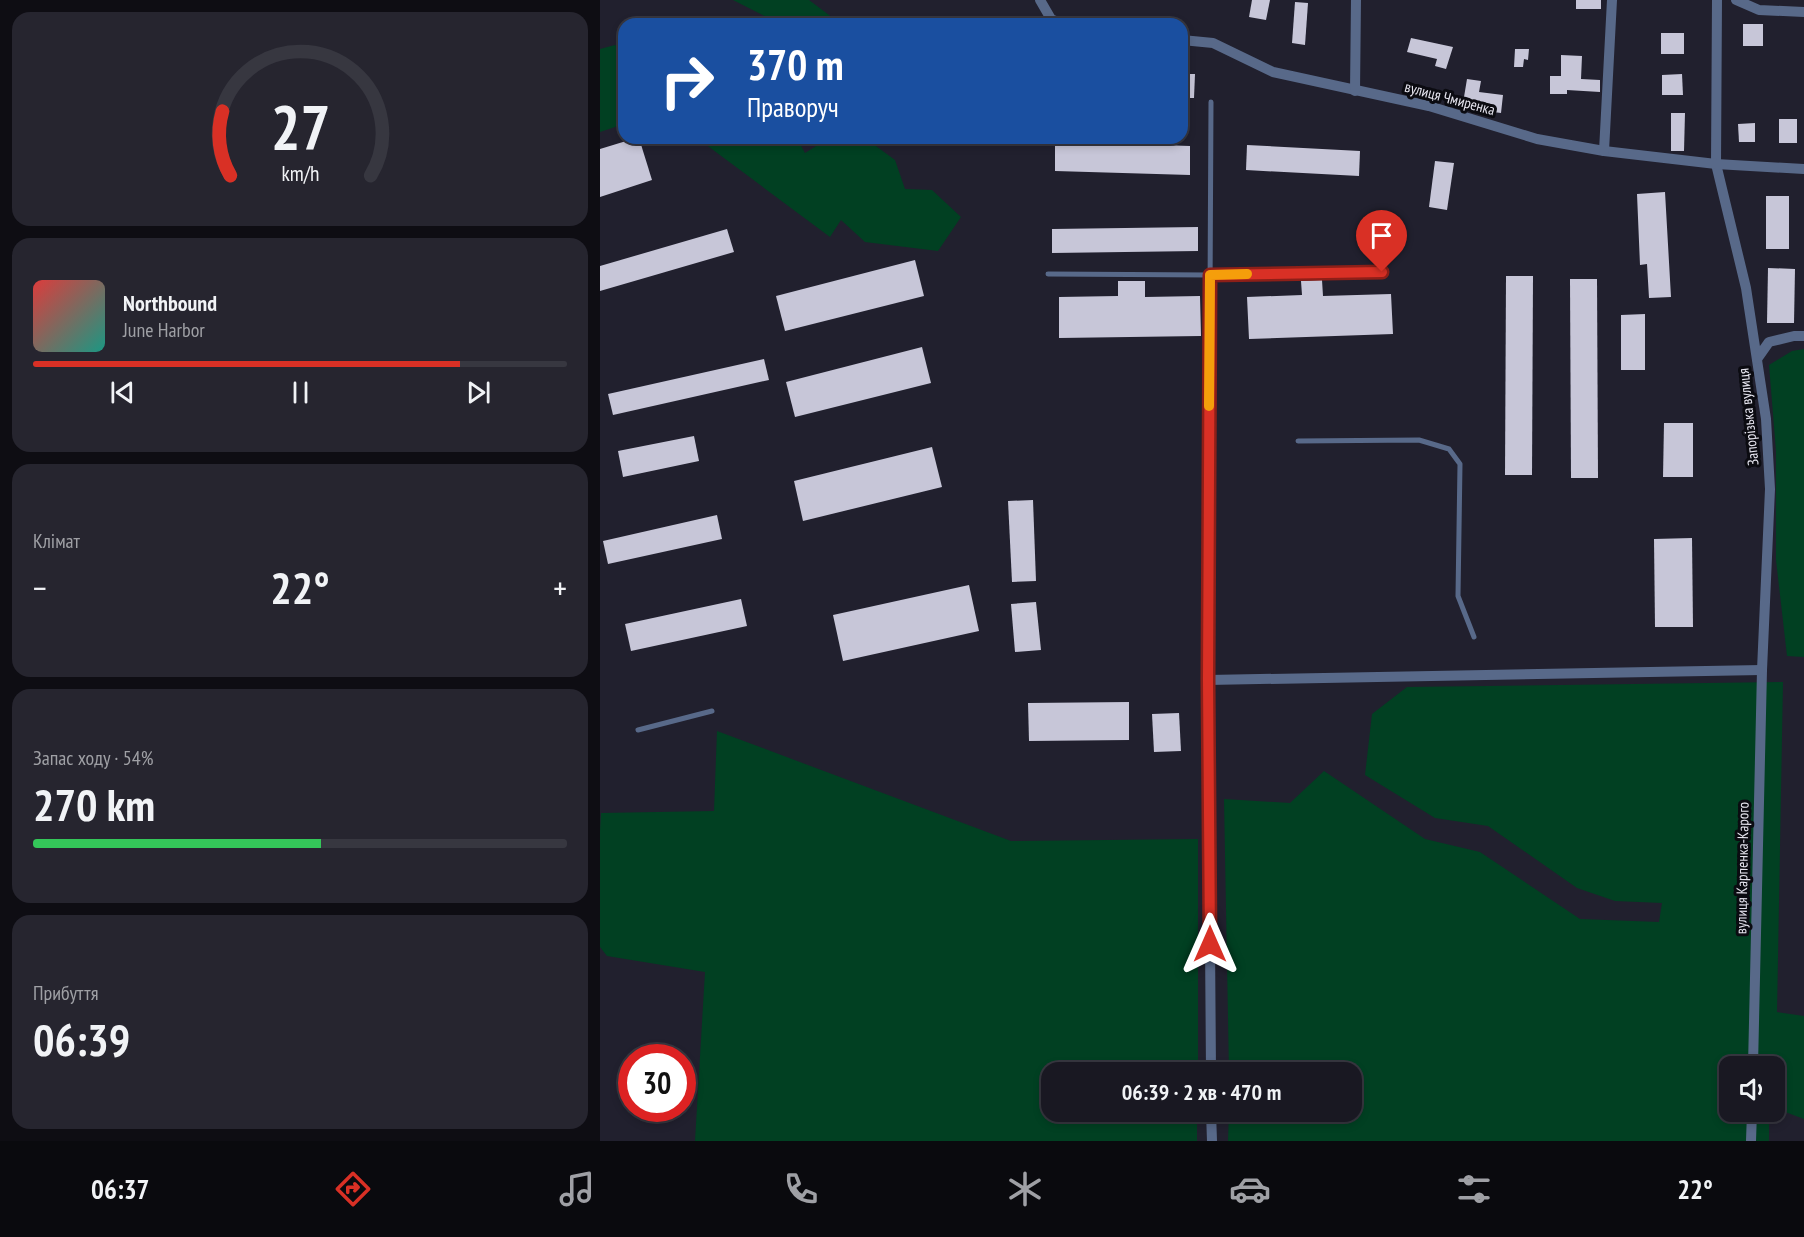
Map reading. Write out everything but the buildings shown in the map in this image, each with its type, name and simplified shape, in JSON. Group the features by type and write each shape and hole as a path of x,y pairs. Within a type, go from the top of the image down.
{"street":[{"path":"1040,0 1050,18"},
{"path":"1355,91 1356,0"},
{"path":"1604,151 1612,0"},
{"name":"Запорізька вулиця","path":"1716,0 1716,164 1746,288 1766,419 1770,489 1762,670"},
{"path":"1736,0 1759,10 1804,12"},
{"name":"вулиця Чмиренка","path":"1188,41 1213,43 1273,72 1429,106 1537,139 1604,151 1716,164"},
{"path":"1716,164 1804,169"},
{"path":"1757,359 1769,342 1799,336"},
{"path":"1211,1062 1208,680 1762,670"},
{"name":"вулиця Карпенка-Карого","path":"1753,1056 1762,670"},
{"path":"1211,1122 1212,1141"},
{"path":"1751,1141 1752,1122"}],"lane":[{"path":"1208,680 1211,102"},
{"path":"1048,274 1210,275 1382,272"},
{"path":"1298,441 1419,440 1449,449 1460,464 1458,596 1474,637"},
{"path":"638,730 712,711"}],"green space":[{"path":"733,0 809,0 833,18 768,18"},
{"path":"615,45 618,47 618,126 600,132 600,49"},
{"path":"705,144 800,144 805,153 819,144 873,144 895,160 905,189 932,190 961,217 938,251 865,242 841,220 830,237"},
{"path":"1804,349 1804,657 1787,656 1776,560 1776,451 1769,365 1792,351"},
{"path":"1783,682 1777,1012 1804,1016 1804,1119 1785,1112 1785,1056 1719,1056 1719,1122 1769,1122 1769,1141 1228,1141 1229,1122 1362,1122 1362,1062 1229,1062 1224,799 1290,803 1324,771 1425,839 1480,852 1580,919 1659,922 1662,903 1615,901 1577,888 1488,826 1435,818 1365,775 1372,714 1407,687"},
{"path":"717,731 1011,841 1198,839 1198,1062 1041,1062 1041,1122 1197,1122 1197,1141 695,1141 705,972 607,956 600,947 601,813 714,811"}],"slow traffic":[{"path":"1209,406 1210,275 1247,274"}],"route":[{"path":"1210,944 1208,680 1210,275 1382,272"}]}
